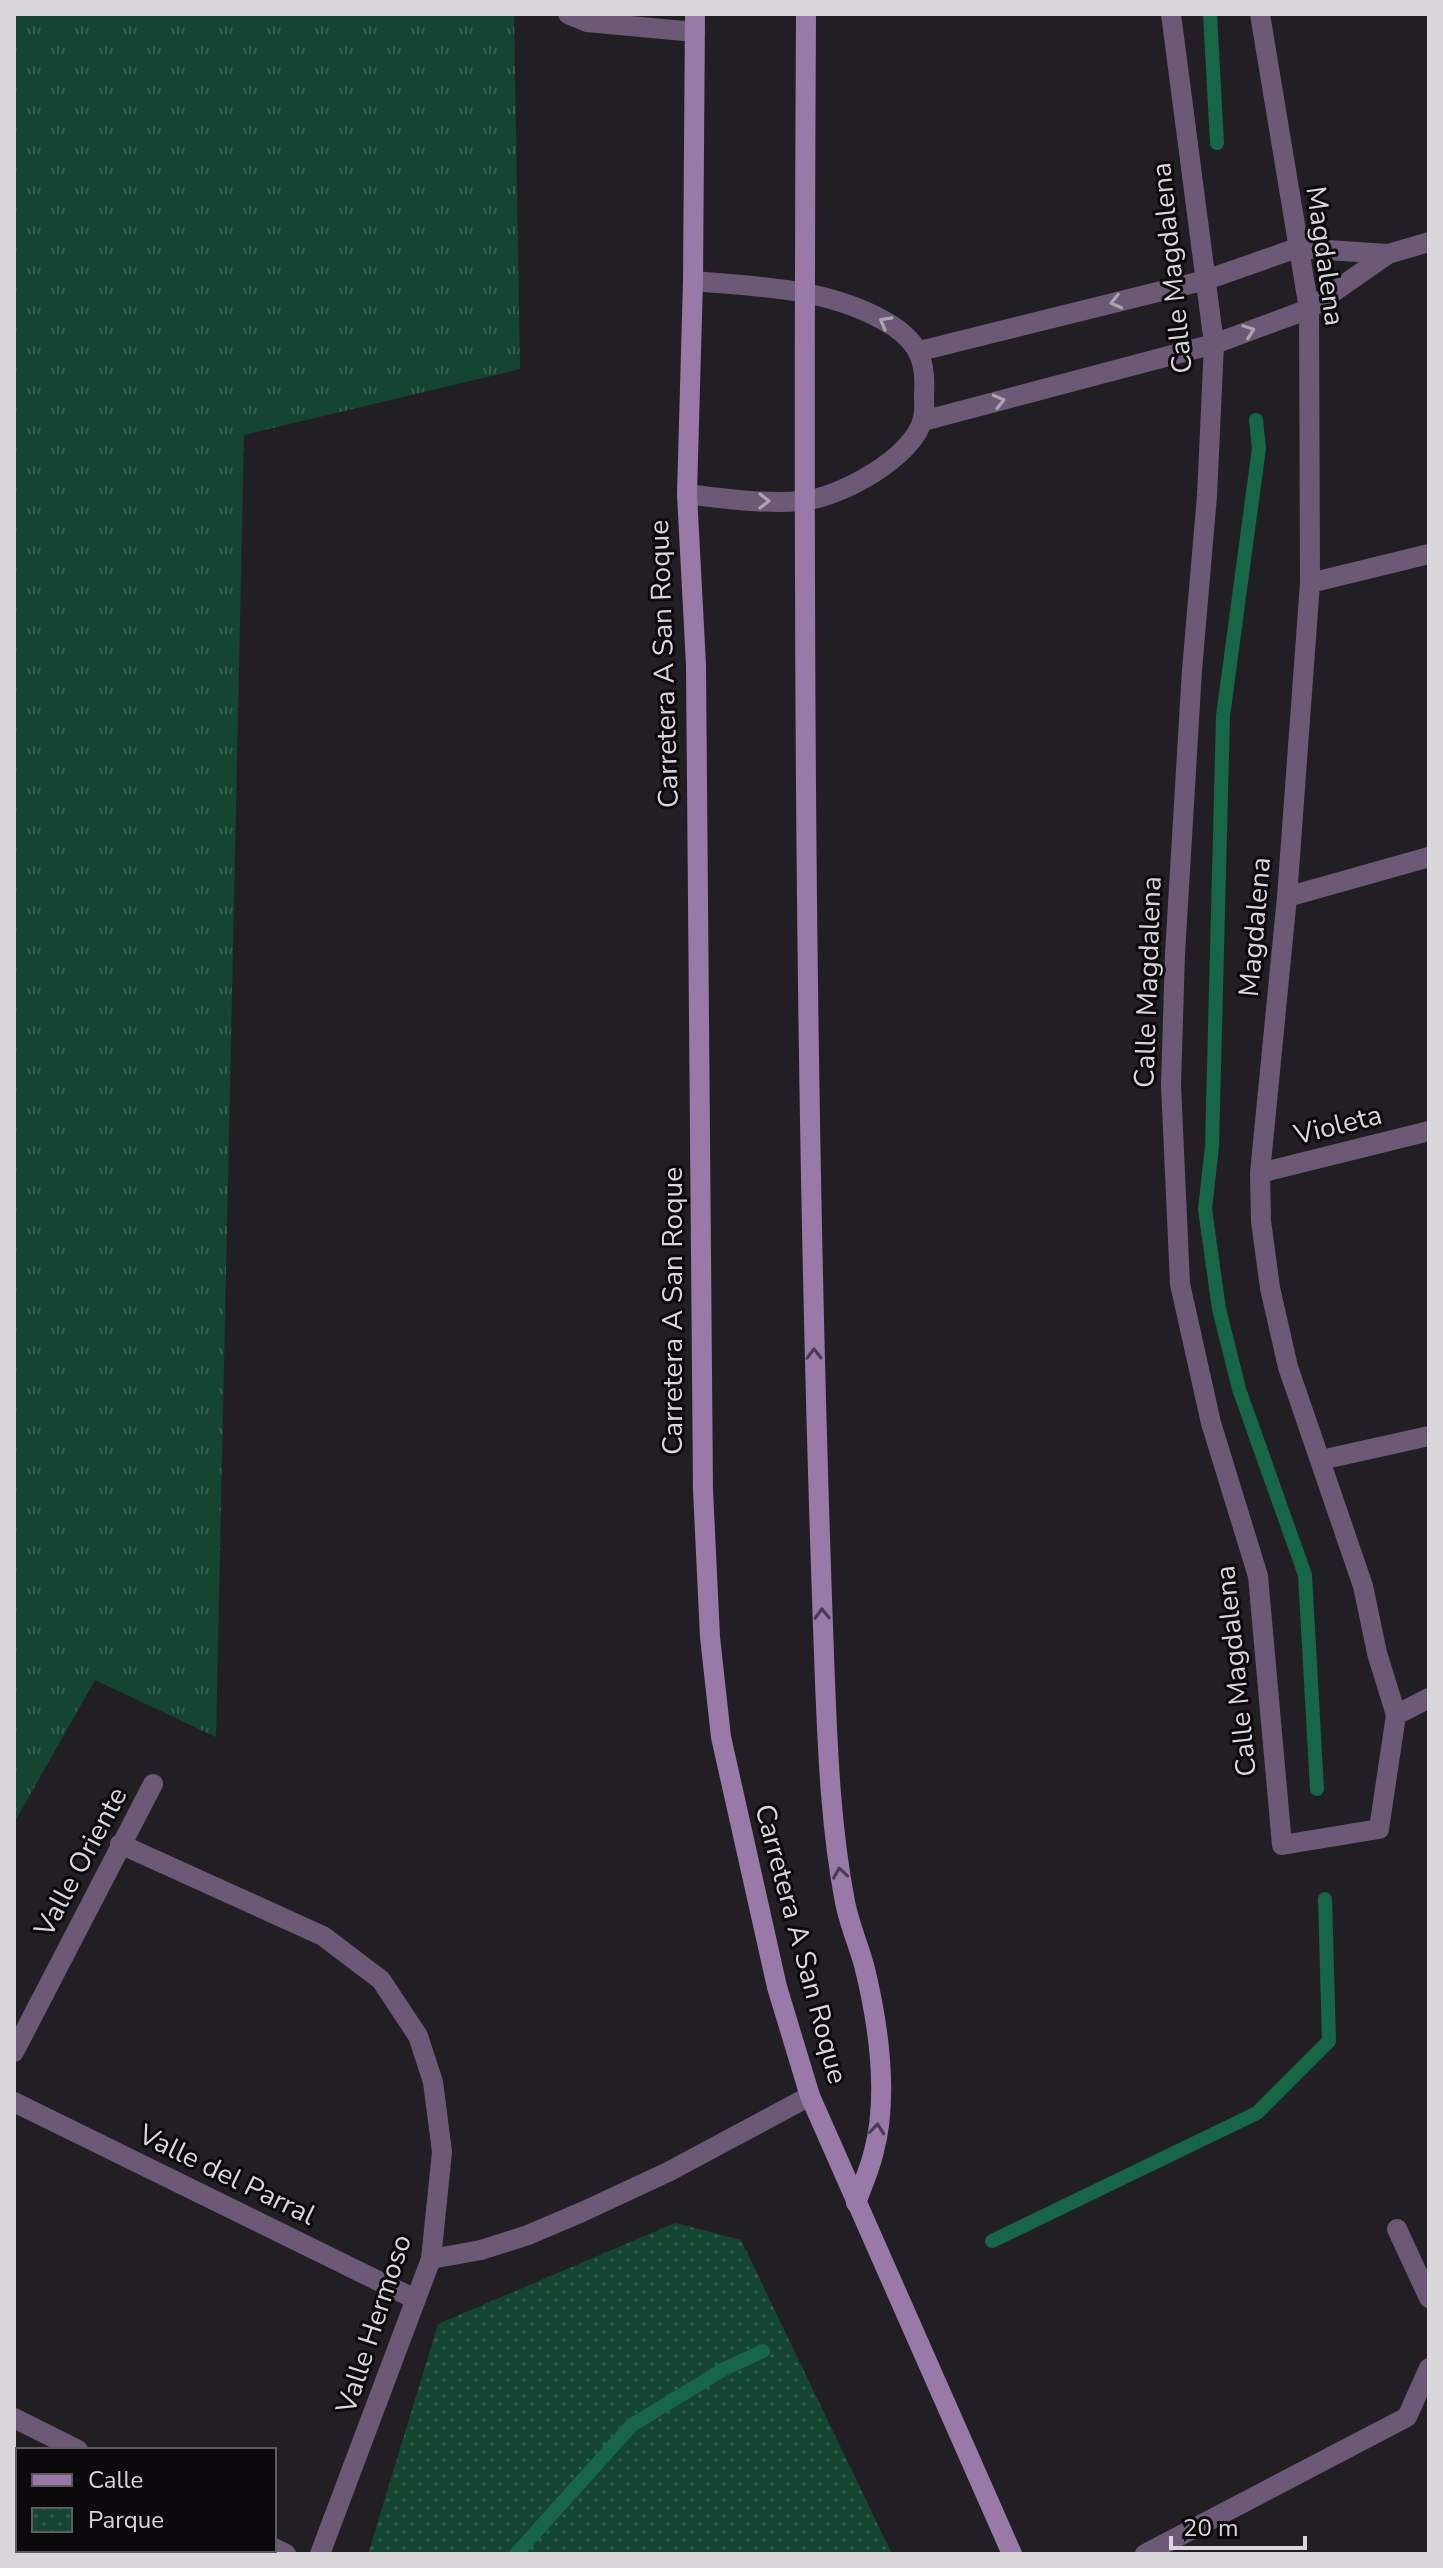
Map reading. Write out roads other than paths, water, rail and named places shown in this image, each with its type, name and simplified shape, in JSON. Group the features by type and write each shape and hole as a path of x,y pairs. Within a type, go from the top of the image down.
{"main road":[{"path":"806,14 805,824 815,1427 832,1817 846,1908 878,2029 880,2107 875,2148 856,2203"},
{"name":"Carretera A San Roque","path":"695,23 687,494 696,665 703,1490 710,1637 721,1737 777,1987 810,2096 1012,2554"}],"street":[{"path":"568,14 587,22 695,23"},
{"name":"Calle Magdalena","path":"1171,14 1214,344 1207,496 1192,670 1175,954 1171,1085 1180,1284 1211,1423 1258,1576 1282,1845 1379,1829"},
{"name":"Magdalena","path":"1260,14 1309,309 1310,583 1287,897 1260,1173 1261,1221 1270,1288 1288,1367 1363,1586 1377,1653 1396,1715 1379,1829"},
{"path":"923,421 1214,344 1309,309 1388,254 1429,242"},
{"path":"920,351 1206,280 1297,248 1388,254"},
{"path":"687,494 741,501 806,501 858,484 904,449 923,421 925,383 920,351 895,328 852,305 804,291 693,281"},
{"path":"1310,583 1429,554"},
{"path":"1287,897 1429,857"},
{"name":"Violeta","path":"1260,1173 1429,1131"},
{"path":"1321,1460 1429,1436"},
{"path":"1396,1715 1429,1698"},
{"name":"Valle Oriente","path":"14,2052 153,1784"},
{"name":"Valle Hermoso","path":"120,1844 323,1936 381,1980 418,2036 433,2082 442,2152 431,2259 320,2554"},
{"path":"431,2259 493,2247 582,2212 725,2143 810,2096"},
{"name":"Valle del Parral","path":"14,2102 415,2299"},
{"path":"1397,2229 1429,2298"},
{"path":"1145,2554 1407,2417 1429,2368"},
{"path":"14,2418 74,2448"}],"waterway":[{"path":"1210,14 1217,143"},
{"path":"1256,420 1259,448 1223,716 1212,1146 1205,1209 1219,1309 1239,1389 1305,1575 1317,1789"},
{"path":"992,2241 1257,2113 1329,2041 1325,1899"},
{"path":"516,2554 632,2425 724,2369 763,2351"}]}
